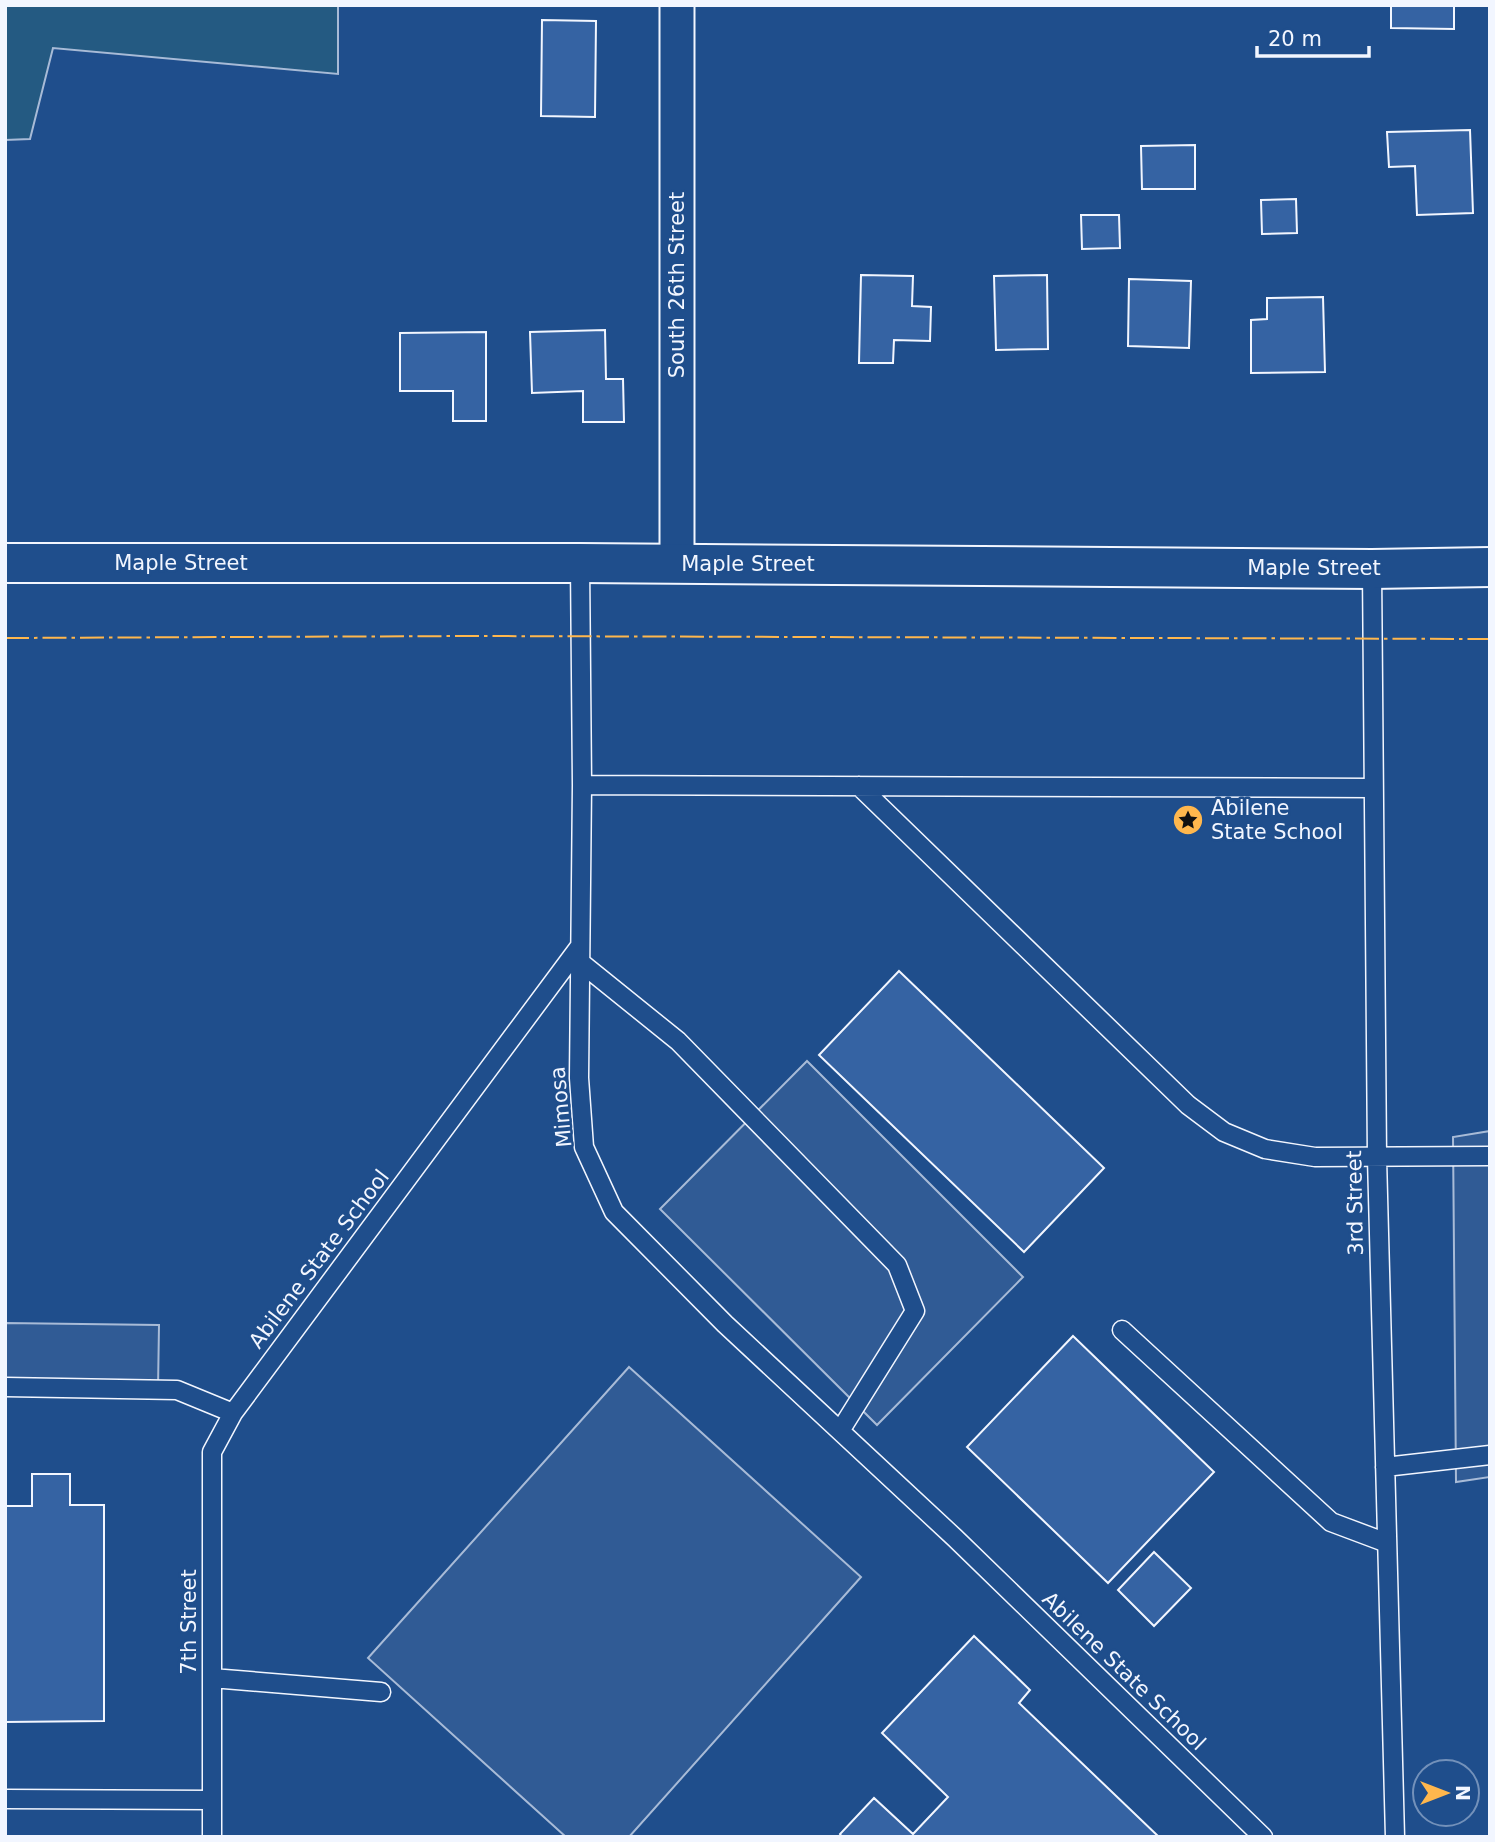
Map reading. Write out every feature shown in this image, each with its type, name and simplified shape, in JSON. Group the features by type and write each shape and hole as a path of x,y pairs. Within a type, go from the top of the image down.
{"main road":[{"name":"Maple Street","path":"5,563 580,563 1373,569 1490,567"}],"street":[{"name":"South 26th Street","path":"677,5 677,564"}],"lane":[{"name":"Mimosa","path":"580,563 582,785 579,1077 584,1147 614,1212 725,1324 955,1538"},
{"name":"3rd Street","path":"1373,569 1377,1158 1395,1837"},
{"path":"582,785 1373,788"},
{"path":"859,786 1188,1105 1224,1132 1265,1149 1315,1157 1490,1156"},
{"path":"580,954 678,1041 897,1265 915,1311 840,1431"},
{"name":"Abilene State School","path":"233,1413 580,954"},
{"path":"1122,1330 1331,1522 1387,1543"},
{"path":"5,1387 177,1390 233,1413"},
{"name":"7th Street","path":"212,1837 212,1452 233,1413"},
{"path":"1385,1467 1490,1455"},
{"name":"Abilene State School","path":"955,1538 1263,1837"},
{"path":"212,1678 381,1692"},
{"path":"5,1799 212,1800"}],"shaded area":[{"path":"5,5 338,5 338,74 53,48 30,139 5,140"},
{"path":"807,1061 1023,1277 877,1425 660,1209"},
{"path":"1490,1131 1490,1477 1456,1482 1453,1137"},
{"path":"5,1323 159,1325 158,1389 5,1387"},
{"path":"629,1367 861,1577 629,1837 566,1837 368,1658"}],"building":[{"path":"1391,5 1454,5 1454,29 1391,28"},
{"path":"542,20 596,21 595,117 541,116"},
{"path":"1470,130 1473,213 1417,215 1415,166 1389,167 1387,132"},
{"path":"1195,145 1195,189 1142,189 1141,146"},
{"path":"1296,199 1297,233 1262,234 1261,200"},
{"path":"1081,215 1119,215 1120,248 1082,249"},
{"path":"861,275 913,276 912,306 931,307 930,341 894,340 893,363 859,363"},
{"path":"1047,275 1048,349 996,350 994,276"},
{"path":"1129,279 1191,281 1189,348 1128,346"},
{"path":"1323,297 1325,372 1251,373 1251,320 1267,319 1267,298"},
{"path":"605,330 606,379 623,379 624,422 583,422 583,391 532,393 530,332"},
{"path":"486,332 486,421 453,421 453,391 400,391 400,333"},
{"path":"899,971 1104,1168 1024,1252 819,1055"},
{"path":"1073,1336 1214,1472 1108,1583 967,1447"},
{"path":"32,1474 70,1474 70,1505 104,1505 104,1721 5,1722 5,1506 32,1506"},
{"path":"1154,1552 1191,1588 1154,1626 1118,1590"},
{"path":"974,1636 1030,1690 1019,1703 1159,1837 842,1837 840,1834 874,1798 913,1834 948,1797 882,1733"}],"power":[{"path":"5,638 471,636 1490,639"}],"place":[{"name":"Abilene State School","path":"1188,820"}]}
